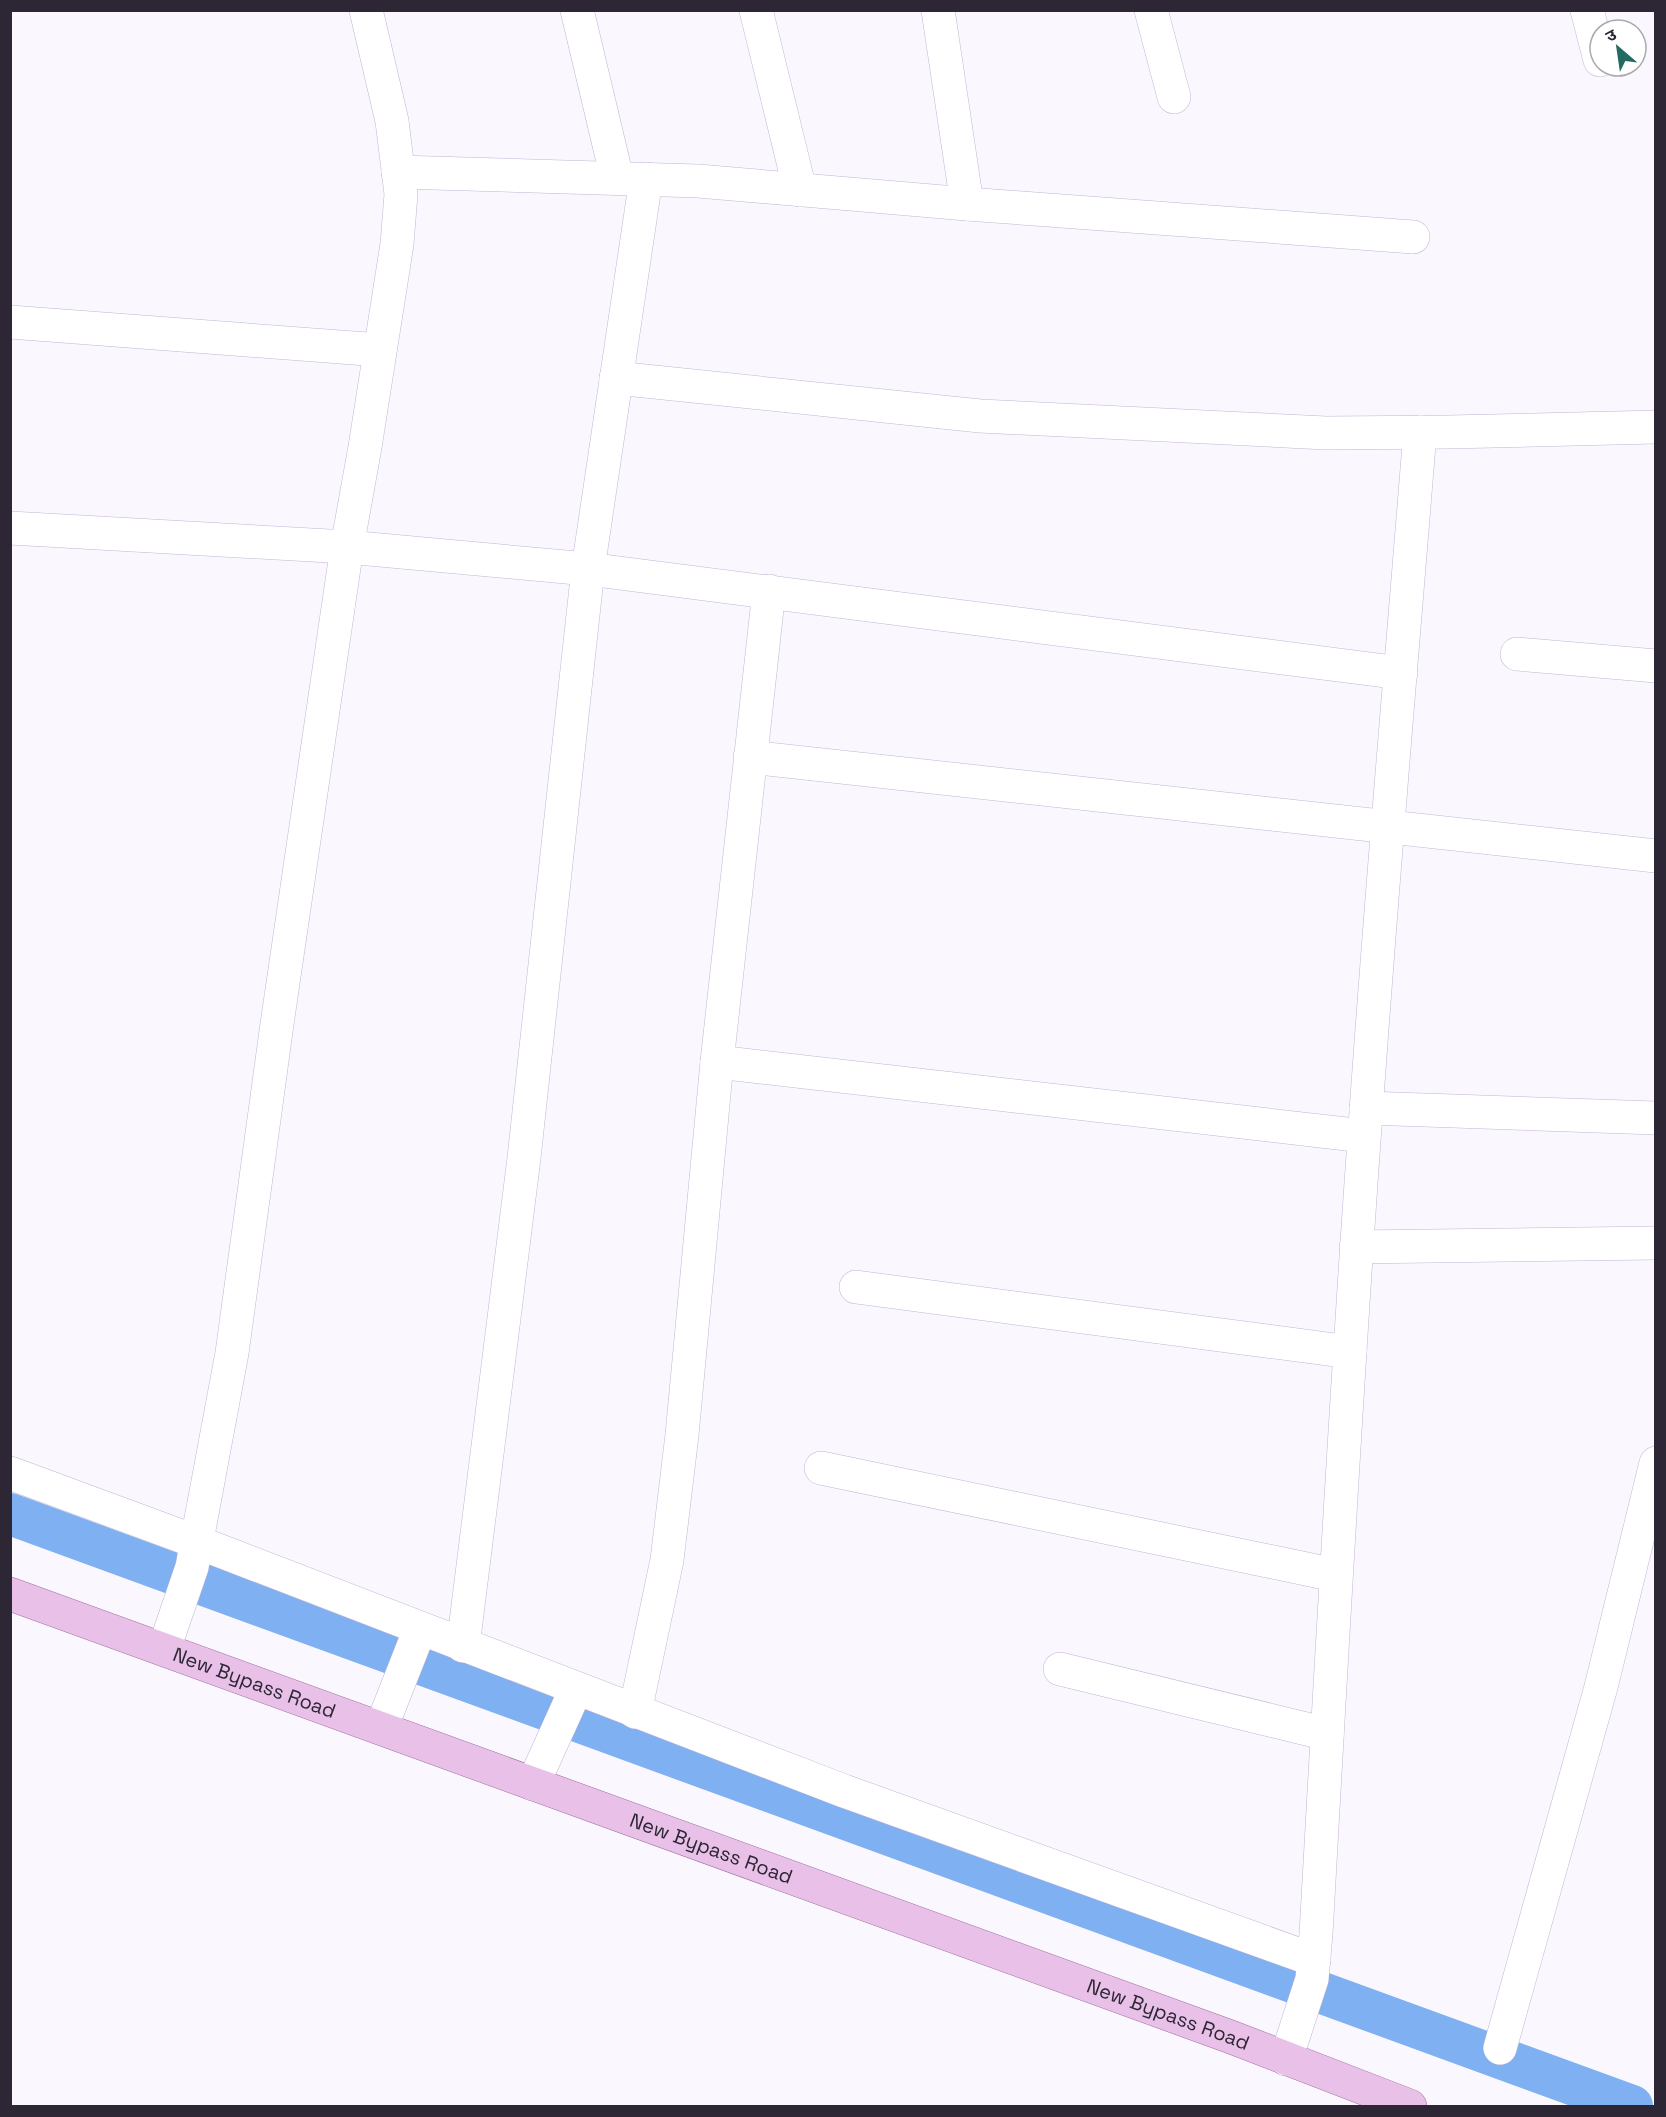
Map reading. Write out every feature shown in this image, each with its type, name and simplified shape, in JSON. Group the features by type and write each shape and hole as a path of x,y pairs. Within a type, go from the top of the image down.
{"main road":[{"name":"New Bypass Road","path":"10,1594 1410,2106"}],"street":[{"path":"164,1649 195,1554 232,1353 277,1024 347,547 397,244 400,194 392,121 366,10"},
{"path":"464,1646 524,1158 588,569 616,378 632,179 577,10"},
{"path":"756,10 800,190"},
{"path":"938,10 967,204"},
{"path":"1151,10 1174,97"},
{"path":"398,172 698,181 967,204 1413,237"},
{"path":"10,322 380,350"},
{"path":"616,378 980,416 1326,433 1656,427"},
{"path":"1286,2059 1300,2021 1313,1970 1356,1247 1387,827 1420,432"},
{"path":"10,528 347,547 588,569 1401,673"},
{"path":"635,1712 668,1549 682,1436 717,1062 769,591"},
{"path":"1517,654 1656,666"},
{"path":"750,757 1656,856"},
{"path":"717,1062 1365,1122 1656,1118"},
{"path":"1356,1247 1656,1243"},
{"path":"856,1287 1350,1352"},
{"path":"1500,2048 1601,1687 1656,1463"},
{"path":"820,1468 1335,1575"},
{"path":"10,1473 195,1554 416,1640 464,1646 572,1699 635,1712 1313,1970"},
{"path":"381,1728 416,1640"},
{"path":"1060,1669 1327,1734"},
{"path":"533,1784 572,1699"}],"waterway":[{"path":"10,1514 1632,2106"}]}
